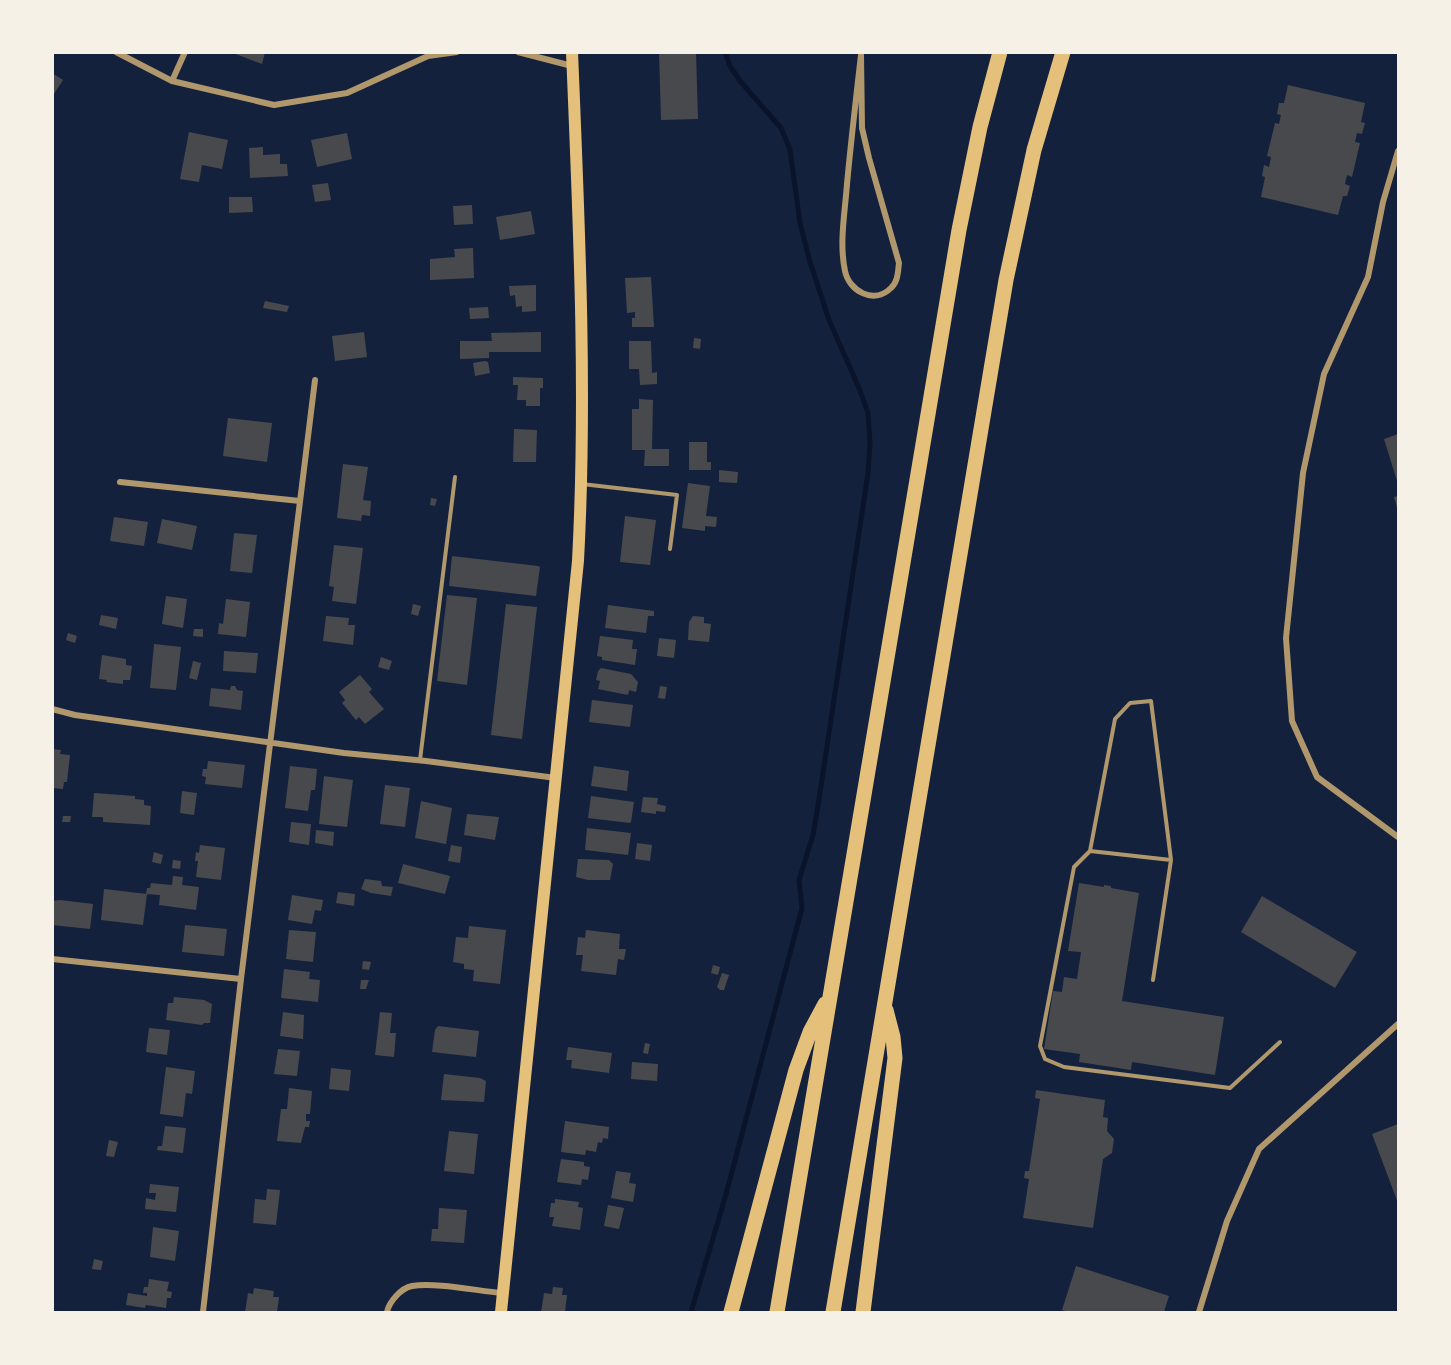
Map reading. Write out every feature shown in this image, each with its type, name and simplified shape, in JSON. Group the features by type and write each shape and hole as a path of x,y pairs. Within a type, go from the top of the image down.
{"highway":[{"path":"777,1312 959,230 980,127 1000,52"},
{"path":"833,1312 1006,280 1034,150 1063,52"},
{"path":"730,1312 802,1048 830,997"},
{"path":"863,1312 895,1058 893,1037 885,1006"}],"main road":[{"path":"501,1312 576,593 582,483 582,350 572,52"}],"street":[{"path":"117,52 172,81 274,105 347,93 428,56 457,52"},
{"path":"172,81 185,52"},
{"path":"518,52 573,66"},
{"path":"861,54 862,128 868,158 899,262 897,277 891,289 879,294 866,295 855,290 848,282 843,254 845,205 861,54"},
{"path":"1398,151 1383,202 1368,278 1324,374 1303,474 1286,638 1292,721 1317,777 1398,837"},
{"path":"203,1312 240,979 315,380"},
{"path":"120,482 300,501"},
{"path":"52,708 75,716 344,753 420,760 556,778"},
{"path":"52,959 240,979"},
{"path":"1199,1312 1227,1221 1259,1149 1398,1024"},
{"path":"387,1312 388,1306 397,1295 410,1286 448,1287 502,1293"}],"lane":[{"path":"420,760 455,477"},
{"path":"582,483 677,495 670,549"},
{"path":"1153,980 1172,860 1151,701 1130,703 1115,720 1090,851 1074,867 1040,1046 1045,1059 1064,1067 1230,1088 1280,1042"},
{"path":"1090,851 1172,860"}],"building":[{"path":"230,52 265,52 262,64"},
{"path":"659,52 696,52 698,119 661,120"},
{"path":"52,73 63,80 52,97"},
{"path":"1288,85 1365,103 1361,122 1365,123 1362,134 1357,133 1355,142 1360,143 1352,177 1347,175 1345,184 1350,186 1347,196 1343,196 1338,215 1261,197 1265,177 1262,176 1264,165 1269,167 1271,157 1267,156 1275,123 1279,124 1281,115 1277,114 1279,103 1284,103"},
{"path":"189,132 228,140 222,169 202,165 199,182 180,179"},
{"path":"347,133 352,159 317,167 311,140"},
{"path":"263,147 263,155 280,154 280,164 287,164 288,176 250,178 249,148"},
{"path":"328,183 331,200 315,202 312,185"},
{"path":"229,197 252,197 253,212 229,213"},
{"path":"472,205 473,224 454,225 453,206"},
{"path":"531,211 535,234 500,240 496,217"},
{"path":"473,248 474,278 430,280 430,259 455,257 454,249"},
{"path":"651,277 654,327 632,327 635,312 627,313 625,278"},
{"path":"536,285 536,311 522,312 522,306 516,307 515,295 510,296 509,286"},
{"path":"265,301 289,306 287,312 263,308"},
{"path":"488,307 489,318 470,319 469,308"},
{"path":"364,332 367,357 335,361 332,336"},
{"path":"541,332 541,352 489,352 489,358 460,359 460,341 492,341 491,333"},
{"path":"694,338 701,339 700,349 693,348"},
{"path":"629,341 651,341 652,373 657,372 657,384 640,385 639,369 629,369"},
{"path":"488,362 490,373 475,376 473,363"},
{"path":"513,377 543,378 543,388 540,388 540,406 526,406 526,400 517,400 518,385 513,385"},
{"path":"639,399 653,400 652,449 669,449 669,466 644,466 645,450 632,450 632,409 639,409"},
{"path":"228,418 272,423 267,462 223,456"},
{"path":"514,429 537,430 536,462 513,462"},
{"path":"1398,434 1398,484 1384,439"},
{"path":"689,442 707,442 707,462 711,462 711,470 689,470"},
{"path":"343,464 368,467 363,500 371,501 370,516 362,515 361,521 337,518"},
{"path":"719,470 738,472 737,483 719,482"},
{"path":"688,483 710,486 706,516 717,517 716,527 705,526 705,531 682,528"},
{"path":"1398,496 1398,511 1394,497"},
{"path":"431,498 437,499 435,506 430,505"},
{"path":"625,516 656,520 650,565 620,562"},
{"path":"114,517 148,522 144,546 110,541"},
{"path":"162,519 197,526 192,550 157,543"},
{"path":"234,533 257,535 252,573 230,571"},
{"path":"334,545 363,548 356,604 332,601 334,587 329,586"},
{"path":"452,556 538,566 540,567 536,596 449,586"},
{"path":"447,595 477,598 467,685 437,681"},
{"path":"166,596 187,599 183,628 162,624"},
{"path":"226,599 250,602 246,637 218,634 219,623 223,624"},
{"path":"413,604 421,606 418,616 411,614"},
{"path":"506,604 537,607 522,739 491,735"},
{"path":"608,605 654,611 654,616 648,616 646,633 605,628"},
{"path":"101,615 118,618 116,629 99,625"},
{"path":"326,616 349,618 348,625 355,625 353,645 323,641"},
{"path":"693,616 704,617 704,623 711,624 709,642 688,640 689,622"},
{"path":"194,629 203,629 203,637 193,636"},
{"path":"68,633 77,636 75,643 66,640"},
{"path":"600,636 633,640 632,649 637,649 635,665 602,660 602,657 597,656"},
{"path":"659,638 676,640 674,658 657,656"},
{"path":"154,644 181,647 176,690 150,688"},
{"path":"224,651 258,653 256,673 223,671"},
{"path":"102,655 126,659 126,665 132,666 130,680 123,680 123,684 99,679"},
{"path":"381,657 392,661 389,670 378,667"},
{"path":"193,661 201,663 197,680 189,678"},
{"path":"601,668 631,674 638,682 636,692 629,690 628,695 598,689 600,681 596,680"},
{"path":"360,675 372,689 369,692 384,709 365,724 359,717 356,720 342,703 345,700 339,692"},
{"path":"231,686 243,691 241,710 209,706 211,688 230,690"},
{"path":"660,686 667,687 665,699 658,698"},
{"path":"592,700 633,705 630,727 589,722"},
{"path":"52,749 61,750 60,754 70,755 67,782 64,782 63,789 52,788"},
{"path":"208,761 245,765 242,788 205,784 206,777 202,776 203,769 207,769"},
{"path":"290,766 317,769 315,790 311,790 308,811 285,808"},
{"path":"594,766 629,771 627,791 591,786"},
{"path":"324,776 353,780 347,827 319,824"},
{"path":"385,785 410,788 405,827 380,824"},
{"path":"182,791 197,793 194,815 180,813"},
{"path":"94,793 135,796 135,799 144,800 144,805 151,806 150,825 103,822 103,817 92,817"},
{"path":"591,796 634,802 631,822 588,818"},
{"path":"643,797 658,798 657,804 666,806 665,812 656,811 656,814 641,812"},
{"path":"421,801 452,808 446,844 415,838"},
{"path":"467,814 499,817 495,840 464,835"},
{"path":"63,816 71,816 70,822 62,822"},
{"path":"291,822 311,824 309,845 289,842"},
{"path":"587,828 631,833 628,855 585,850"},
{"path":"316,830 334,832 333,846 315,843"},
{"path":"637,843 652,845 650,861 635,859"},
{"path":"200,845 225,848 221,880 196,877 198,861 195,861 196,852 199,853"},
{"path":"451,845 462,847 460,863 448,861"},
{"path":"154,852 163,855 161,864 152,862"},
{"path":"578,859 609,860 613,864 610,880 588,880 576,877"},
{"path":"173,860 181,861 180,869 172,868"},
{"path":"403,864 450,876 445,894 398,883"},
{"path":"173,876 183,877 182,885 199,887 196,910 159,905 160,895 146,894 151,883 172,885"},
{"path":"365,879 381,881 382,886 393,887 391,896 361,889"},
{"path":"1079,883 1111,886 1111,888 1139,893 1122,1001 1224,1017 1215,1075 1132,1062 1131,1070 1079,1062 1080,1054 1044,1049 1053,991 1062,992 1064,977 1077,979 1081,952 1068,951"},
{"path":"104,889 147,894 143,925 101,920"},
{"path":"338,892 355,894 354,906 336,903"},
{"path":"292,895 323,900 321,911 315,910 312,924 288,920"},
{"path":"1262,896 1357,952 1335,988 1241,932"},
{"path":"52,901 93,904 90,929 52,925"},
{"path":"185,925 227,929 224,956 182,952"},
{"path":"469,926 506,930 500,984 473,981 474,970 464,969 464,964 453,962 456,937 468,938"},
{"path":"289,930 316,932 313,962 286,959"},
{"path":"586,930 620,934 619,949 626,949 624,960 618,959 616,975 581,971 583,955 576,955 578,937 585,938"},
{"path":"363,961 371,962 369,970 362,969"},
{"path":"713,965 720,967 718,975 711,973"},
{"path":"284,969 310,972 309,979 320,980 318,1002 281,998"},
{"path":"722,973 729,975 724,990 720,990 717,987"},
{"path":"361,980 369,980 366,989 360,989"},
{"path":"174,997 204,1000 212,1004 210,1023 202,1025 166,1020 168,1003 173,1003"},
{"path":"283,1012 304,1015 303,1039 280,1036"},
{"path":"380,1012 392,1013 390,1033 396,1033 394,1057 375,1055"},
{"path":"438,1026 479,1031 476,1057 432,1052 435,1030"},
{"path":"149,1028 170,1030 167,1055 146,1052"},
{"path":"645,1043 650,1044 648,1054 643,1053"},
{"path":"568,1047 612,1053 609,1073 571,1068 572,1060 566,1060"},
{"path":"278,1049 300,1051 297,1076 274,1074"},
{"path":"632,1062 658,1064 657,1081 631,1079"},
{"path":"166,1067 195,1071 192,1094 186,1093 183,1117 160,1114"},
{"path":"331,1068 351,1070 349,1091 329,1089"},
{"path":"444,1074 480,1078 486,1081 484,1102 441,1100"},
{"path":"289,1088 312,1091 310,1114 306,1114 306,1121 310,1121 309,1127 305,1127 301,1143 277,1141 281,1109 287,1109"},
{"path":"1036,1090 1105,1100 1103,1117 1108,1118 1107,1131 1114,1139 1112,1153 1103,1159 1093,1228 1023,1218 1029,1179 1024,1178 1025,1171 1029,1171 1040,1099 1035,1098"},
{"path":"565,1121 609,1127 608,1139 603,1138 602,1143 598,1142 596,1152 586,1150 585,1155 561,1152"},
{"path":"1398,1124 1398,1203 1372,1134"},
{"path":"165,1126 186,1128 183,1153 157,1150 158,1146 162,1146"},
{"path":"449,1131 478,1134 474,1174 444,1171"},
{"path":"109,1140 118,1142 114,1157 106,1156"},
{"path":"561,1159 584,1162 584,1166 590,1167 588,1180 582,1179 581,1185 557,1182"},
{"path":"616,1171 631,1173 629,1183 636,1184 633,1202 611,1198"},
{"path":"150,1184 179,1187 176,1212 145,1209 146,1198 155,1200 156,1193 149,1193"},
{"path":"267,1189 280,1190 276,1225 253,1223 255,1199 266,1200"},
{"path":"555,1199 579,1202 578,1207 583,1208 580,1230 552,1226 554,1217 549,1217 551,1203 555,1203"},
{"path":"608,1205 624,1208 619,1229 604,1226"},
{"path":"439,1208 467,1210 464,1243 431,1241 432,1229 438,1229"},
{"path":"153,1227 179,1231 175,1261 150,1257"},
{"path":"94,1259 103,1261 101,1270 92,1269"},
{"path":"1076,1266 1169,1296 1164,1312 1070,1312 1062,1310"},
{"path":"149,1279 169,1282 167,1291 172,1292 171,1298 167,1298 166,1308 126,1305 128,1293 147,1296 147,1293 143,1293 144,1287 148,1287"},
{"path":"553,1287 563,1288 562,1295 567,1295 565,1312 541,1312 544,1293 552,1294"},
{"path":"254,1288 274,1291 273,1297 279,1297 277,1312 245,1312 248,1293 253,1294"}],"waterway":[{"path":"691,1312 725,1198 802,908 799,880 813,835 818,806 868,473 870,443 868,413 829,320 810,262 800,223 790,150 781,128 740,81 730,66 725,52"}]}
